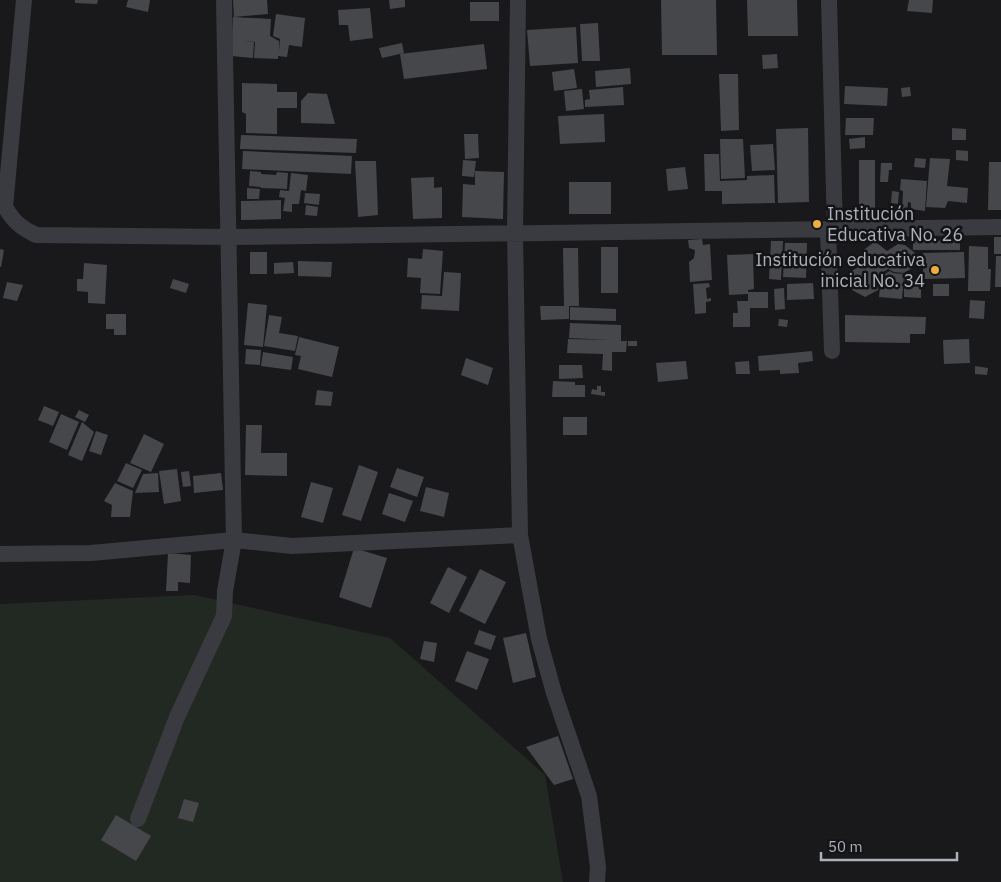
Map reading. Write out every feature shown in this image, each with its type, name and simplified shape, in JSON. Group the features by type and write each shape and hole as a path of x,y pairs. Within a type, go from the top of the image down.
{"street":[{"path":"24,0 5,207 14,221 22,228 36,235 229,238 1001,227"},
{"path":"138,819 177,717 224,616 225,591 234,540 224,0"},
{"path":"518,0 515,233 520,535 538,639 589,796 598,867 597,882"},
{"path":"829,0 832,351"},
{"path":"0,554 91,553 234,540 292,546 520,535"}],"shaded area":[{"path":"194,595 390,638 545,775 563,882 0,882 0,604"}],"building":[{"path":"75,0 98,0 97,4 75,3"},
{"path":"128,0 150,0 148,12 126,7"},
{"path":"233,0 267,0 268,14 234,17"},
{"path":"389,0 405,0 405,7 390,9"},
{"path":"661,0 716,0 717,55 662,55"},
{"path":"747,0 797,0 798,36 748,36"},
{"path":"909,0 933,0 932,13 907,11"},
{"path":"470,2 499,2 499,21 470,21"},
{"path":"370,8 373,38 350,41 348,25 339,25 338,10"},
{"path":"276,14 305,18 302,47 289,45 287,57 278,56 278,59 254,58 255,42 245,41 254,42 253,58 231,56 233,17 271,19 270,36 279,41 279,51 280,39 273,36"},
{"path":"598,23 600,61 582,61 580,24"},
{"path":"576,27 578,63 530,66 527,30"},
{"path":"402,43 404,53 382,58 379,48"},
{"path":"484,44 487,69 404,79 400,54"},
{"path":"777,54 778,68 763,69 762,55"},
{"path":"630,68 631,84 596,87 595,71"},
{"path":"574,69 577,88 554,91 552,72"},
{"path":"719,74 738,74 739,130 721,131"},
{"path":"242,83 277,84 277,92 297,92 297,108 277,108 277,134 246,133 246,114 242,112"},
{"path":"845,86 888,88 887,106 844,104"},
{"path":"623,87 624,105 585,107 585,100 590,99 589,90"},
{"path":"910,87 911,96 902,97 901,88"},
{"path":"582,89 584,109 566,111 564,91"},
{"path":"308,93 327,94 335,124 301,123 301,101"},
{"path":"604,114 605,142 560,144 558,116"},
{"path":"846,118 874,118 873,135 845,135"},
{"path":"808,128 809,202 778,203 776,129"},
{"path":"952,128 966,129 966,140 952,140"},
{"path":"464,134 478,134 479,158 465,159"},
{"path":"241,135 357,139 356,153 240,149"},
{"path":"865,137 865,148 850,149 849,139"},
{"path":"720,139 743,139 745,178 721,179"},
{"path":"773,144 775,170 752,171 750,145"},
{"path":"956,150 968,151 968,161 956,160"},
{"path":"243,151 352,156 351,174 242,169"},
{"path":"704,154 719,154 720,181 747,180 747,176 774,175 775,203 722,204 722,191 705,191"},
{"path":"915,158 926,159 925,168 914,167"},
{"path":"930,158 950,159 947,186 968,188 967,203 948,201 945,208 926,207"},
{"path":"463,160 476,161 474,177 462,176"},
{"path":"859,160 875,160 875,214 859,213"},
{"path":"355,161 376,161 378,215 358,217"},
{"path":"989,162 1001,162 1001,210 988,210"},
{"path":"881,163 892,163 888,182 880,182"},
{"path":"685,167 688,189 668,191 666,169"},
{"path":"250,171 276,175 277,172 288,173 287,189 249,186"},
{"path":"475,171 504,172 503,219 462,217 463,184 475,185"},
{"path":"291,173 308,175 306,191 301,190 299,204 292,204 292,212 283,211 285,198 279,197 280,190 289,191"},
{"path":"434,177 434,188 442,187 442,218 413,219 411,178"},
{"path":"901,179 927,181 925,211 911,209 911,203 908,202 907,212 902,212 903,191 900,190"},
{"path":"569,182 611,182 611,214 569,214"},
{"path":"247,188 260,189 259,199 247,199"},
{"path":"892,191 899,192 898,204 891,203"},
{"path":"305,193 320,194 319,205 304,203"},
{"path":"281,200 281,219 241,220 241,201"},
{"path":"306,205 318,207 317,216 305,215"},
{"path":"994,237 1001,237 1001,254 994,254"},
{"path":"702,239 703,245 710,244 712,280 690,282 689,262 694,258 695,250 689,248 688,240"},
{"path":"913,240 960,241 960,250 913,250"},
{"path":"771,241 783,241 781,280 769,279"},
{"path":"785,243 807,243 806,278 783,277"},
{"path":"873,243 877,243 887,251 898,244 905,245 915,253 914,267 904,273 888,269 880,274 878,290 865,297 852,290 849,278 850,272 862,265 862,251"},
{"path":"969,246 988,247 988,269 991,269 990,291 968,291"},
{"path":"601,247 618,247 618,293 601,293"},
{"path":"563,248 578,248 579,306 569,306 569,319 541,320 540,306 564,306"},
{"path":"0,249 4,250 1,267 0,267"},
{"path":"423,249 443,251 440,294 420,293 421,278 407,277 408,258 422,259"},
{"path":"250,252 267,252 267,274 250,274"},
{"path":"964,252 965,278 923,279 923,253"},
{"path":"753,254 754,289 748,290 748,292 768,292 768,308 750,308 750,327 733,327 733,313 738,313 737,301 748,301 748,294 729,295 727,255"},
{"path":"996,256 1001,256 1001,287 995,287"},
{"path":"298,261 332,262 331,277 298,276"},
{"path":"293,262 294,273 274,274 274,263"},
{"path":"84,263 107,265 105,304 88,303 88,292 77,291 77,279 83,279"},
{"path":"890,271 904,274 902,299 879,297 881,276"},
{"path":"444,272 461,273 459,311 421,309 422,295 442,296"},
{"path":"904,278 921,279 921,298 904,297"},
{"path":"173,279 189,284 186,293 170,288"},
{"path":"7,282 23,285 17,301 3,298"},
{"path":"709,283 710,287 706,288 707,299 711,298 711,301 706,302 706,313 695,314 693,284"},
{"path":"813,283 814,299 787,300 787,284"},
{"path":"933,284 949,284 949,296 933,296"},
{"path":"784,288 785,309 775,310 774,289"},
{"path":"970,300 985,301 984,319 969,318"},
{"path":"248,303 267,305 263,347 244,345"},
{"path":"570,307 616,309 616,321 570,320"},
{"path":"106,314 126,314 126,335 114,335 114,329 106,329"},
{"path":"269,315 282,317 279,333 298,336 295,351 264,346"},
{"path":"845,315 926,317 925,334 910,334 910,343 845,342"},
{"path":"779,319 788,320 787,327 778,326"},
{"path":"570,323 621,325 621,341 627,341 626,352 612,352 612,371 602,370 603,354 567,353 568,339 610,340 569,338"},
{"path":"299,337 339,347 332,377 298,369 301,356 295,355"},
{"path":"969,339 970,363 944,364 943,340"},
{"path":"628,341 637,341 637,346 628,346"},
{"path":"246,349 261,350 260,365 245,364"},
{"path":"812,351 813,361 798,363 799,373 780,374 780,370 759,371 758,356"},
{"path":"263,352 293,357 291,370 261,366"},
{"path":"466,358 493,368 488,385 461,375"},
{"path":"686,361 688,379 658,382 656,363"},
{"path":"749,361 750,374 736,374 735,362"},
{"path":"559,365 582,365 583,378 559,379"},
{"path":"975,366 988,368 987,375 975,374"},
{"path":"553,381 575,382 575,385 585,385 585,397 552,397"},
{"path":"597,386 601,386 601,392 605,392 605,396 591,394 592,389 597,390"},
{"path":"317,390 333,392 331,406 315,405"},
{"path":"44,406 59,412 53,426 38,420"},
{"path":"79,410 89,415 85,422 75,417"},
{"path":"61,414 79,422 67,450 49,442"},
{"path":"563,417 587,417 587,435 563,435"},
{"path":"82,422 94,432 82,461 68,455"},
{"path":"246,425 262,425 261,453 287,453 287,476 245,475"},
{"path":"96,431 108,435 101,455 89,451"},
{"path":"144,434 164,444 151,472 130,463"},
{"path":"126,463 142,470 133,488 117,481"},
{"path":"359,465 378,472 361,521 342,515"},
{"path":"397,468 424,477 417,497 390,487"},
{"path":"177,469 181,501 164,504 159,471"},
{"path":"189,471 191,486 183,487 181,472"},
{"path":"158,473 159,492 135,493 143,474"},
{"path":"221,473 223,490 194,493 193,476"},
{"path":"311,482 333,488 323,523 301,517"},
{"path":"115,483 133,491 130,517 111,517 112,505 104,501"},
{"path":"426,487 449,493 444,517 420,511"},
{"path":"389,493 413,501 405,522 382,514"},
{"path":"354,548 387,558 371,608 339,597"},
{"path":"168,553 191,555 190,583 178,582 178,591 166,591"},
{"path":"448,567 467,577 449,613 430,603"},
{"path":"480,569 506,582 485,624 459,611"},
{"path":"479,630 496,636 491,650 474,644"},
{"path":"526,633 536,677 513,683 503,638"},
{"path":"424,641 437,643 434,662 420,659"},
{"path":"467,651 489,659 477,690 455,681"},
{"path":"558,736 573,779 554,785 526,747"},
{"path":"184,799 199,803 193,822 178,818"},
{"path":"116,815 151,836 136,861 101,840"}],"place":[{"name":"Institución Educativa No. 26","path":"817,224"},
{"name":"Institución educativa inicial No. 34","path":"935,270"}]}
